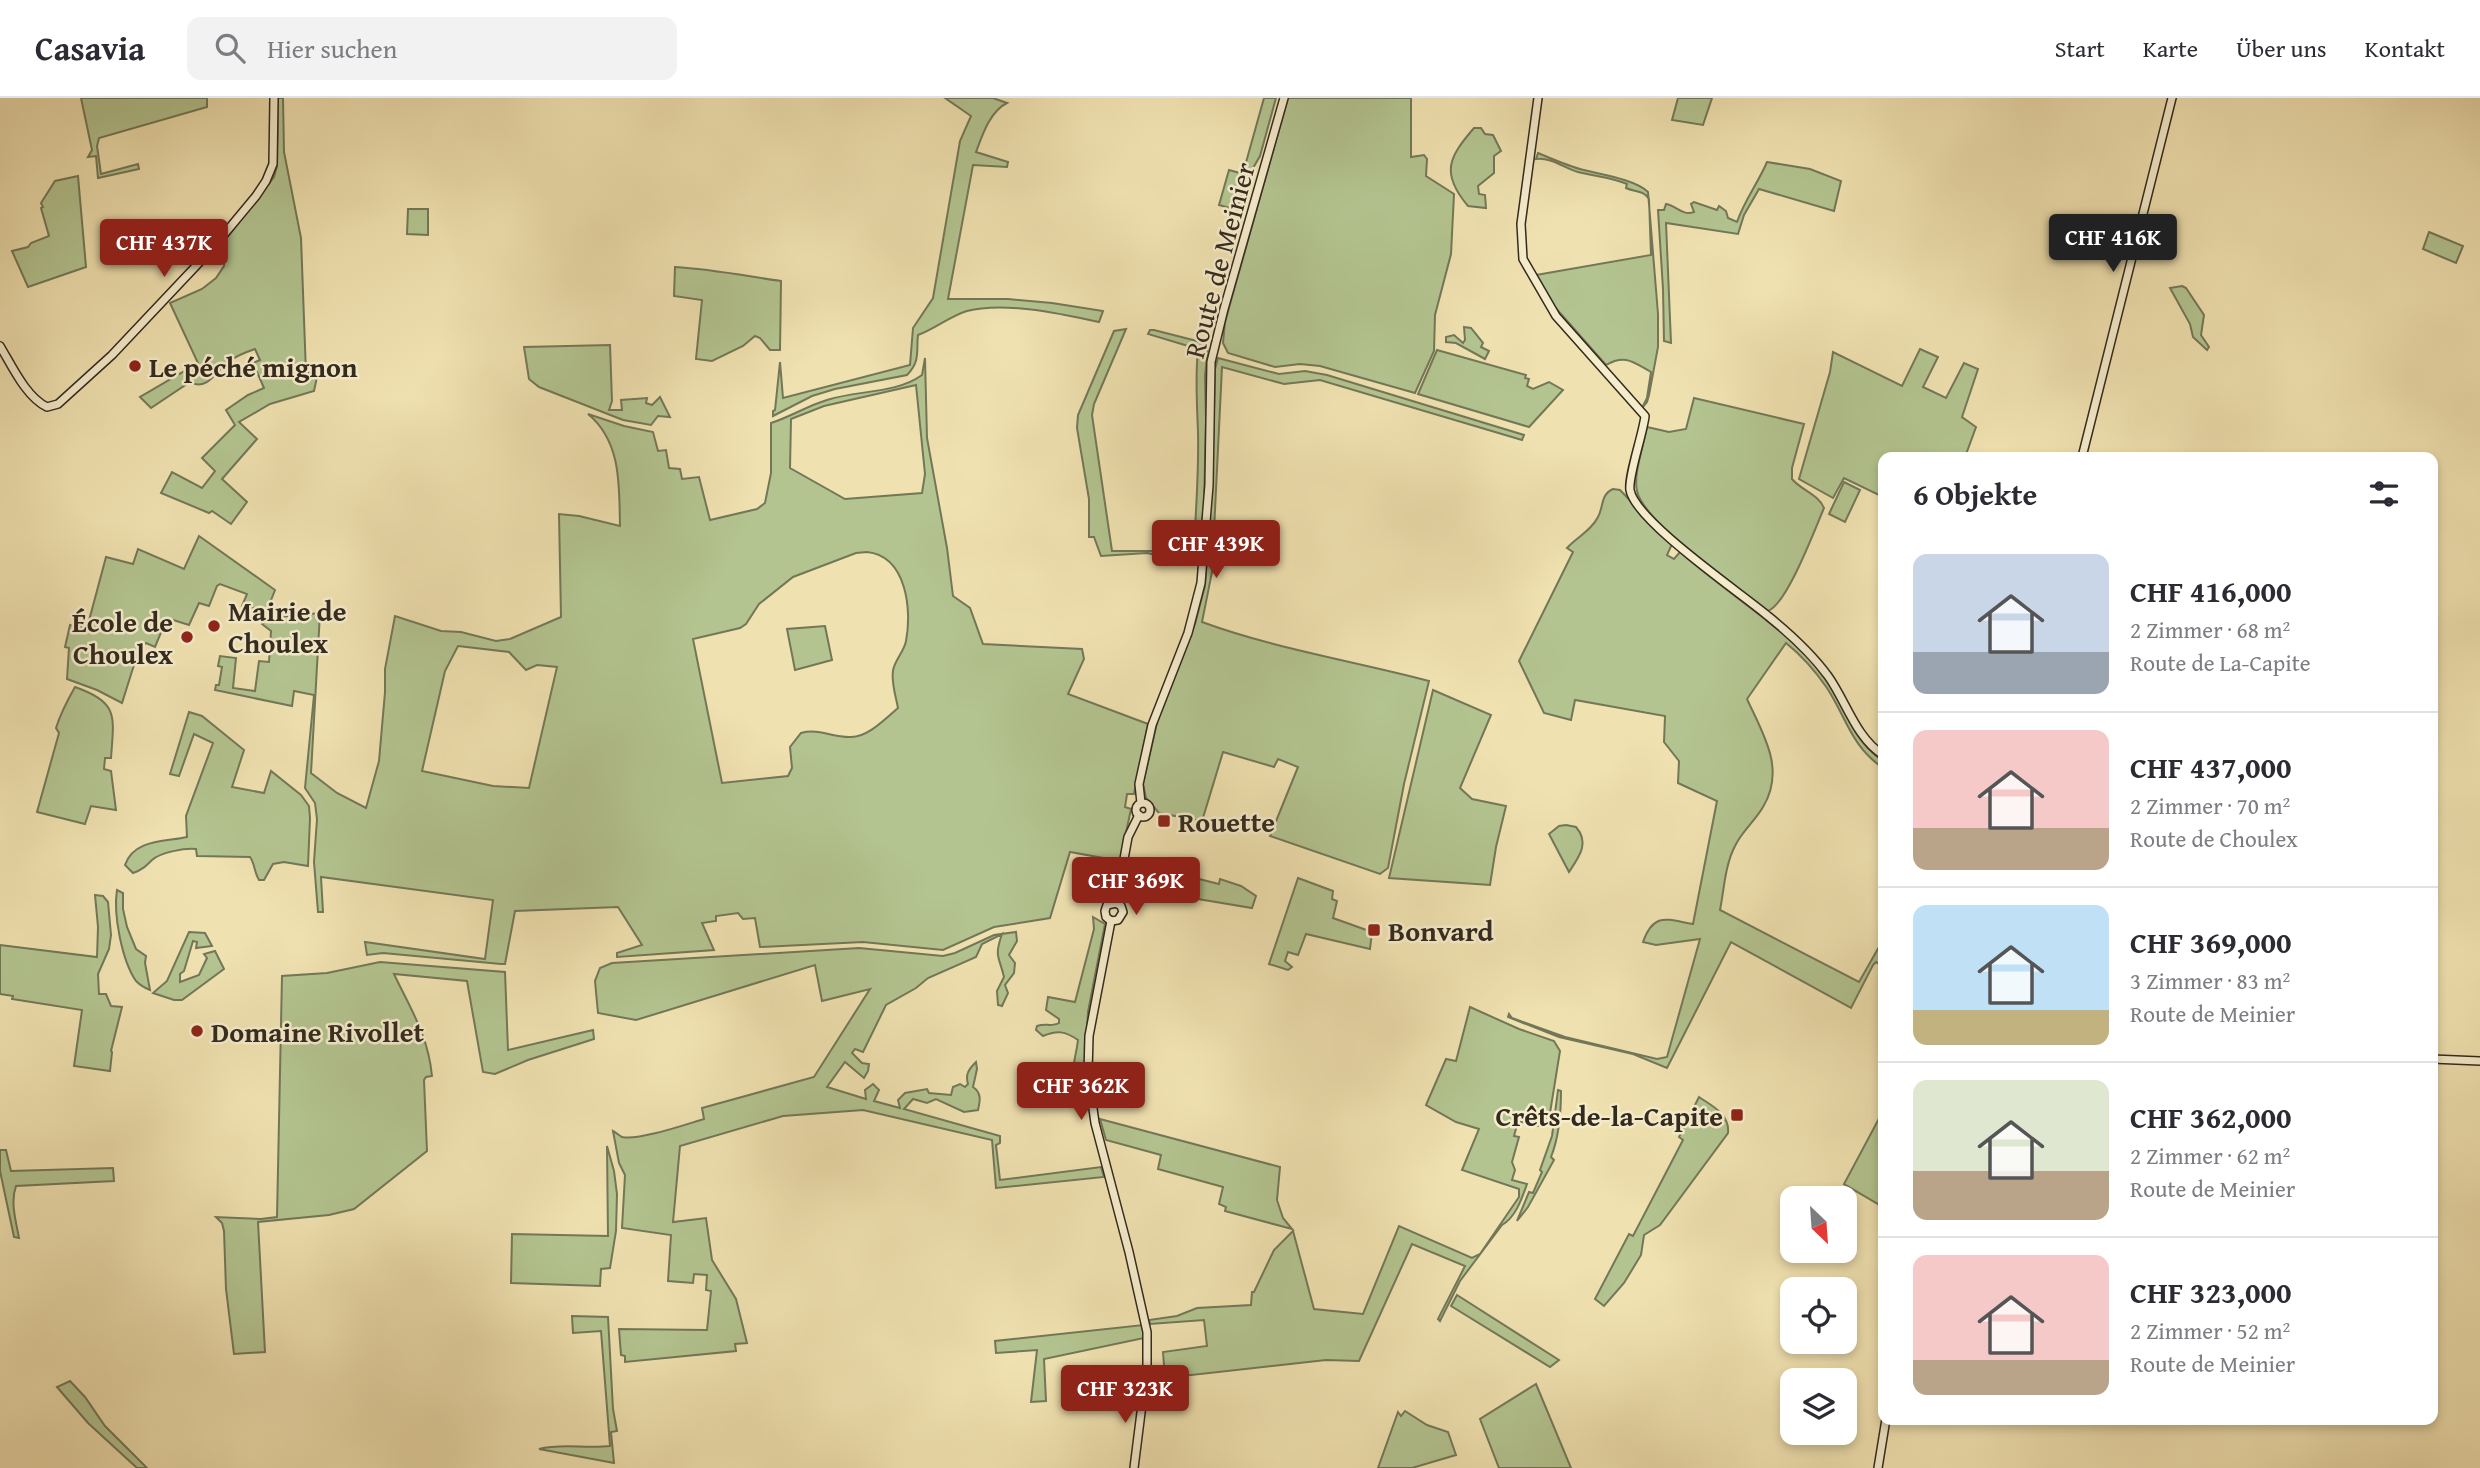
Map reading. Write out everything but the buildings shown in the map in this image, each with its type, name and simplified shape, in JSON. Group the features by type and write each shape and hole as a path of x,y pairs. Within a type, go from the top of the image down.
{"street":[{"path":"0,346 30,392 38,402 47,407 58,404 102,365 212,249 267,181 273,164 274,98"},
{"name":"Route de Meinier","path":"1116,903 1128,837 1139,815 1136,810 1141,803 1139,784 1152,725 1190,625 1201,583 1209,485 1211,362 1284,98"},
{"path":"1538,98 1521,224 1522,255 1556,316 1644,416 1630,489 1639,505 1679,546 1770,617 1822,668 1869,743 1878,751"},
{"path":"2082,452 2172,98"},
{"path":"1116,903 1121,906 1122,915 1118,920 1111,920 1106,917 1105,911 1107,905 1116,903"},
{"path":"1111,920 1091,1018 1088,1073 1095,1122 1147,1332 1147,1365 1134,1468"},
{"path":"2438,1059 2480,1061"},
{"path":"1878,1468 1885,1425"}],"green space":[{"path":"81,98 207,98 207,107 99,138 97,146 101,174 138,164 139,169 98,178 96,156 88,157 92,150"},
{"path":"278,98 283,98 284,152 301,238 306,373 323,372 317,377 314,391 270,404 239,422 257,439 222,479 247,502 231,524 212,511 209,513 161,493 172,472 202,488 215,471 202,458 235,425 226,410 264,388 253,363 260,360 255,349 231,360 206,382 190,382 151,408 140,397 198,363 170,303 202,289 216,278 224,266 225,240 274,177 277,166"},
{"path":"945,98 993,98 1007,103 991,118 976,152 1008,162 1007,167 973,165 948,299 1008,299 1052,303 1103,311 1099,322 1015,308 967,311 918,335 916,360 907,375 812,396 773,416 780,362 783,398 910,365 913,328 933,298 960,141 971,116"},
{"path":"1264,98 1276,98 1260,156 1249,175 1243,173"},
{"path":"1288,98 1411,98 1411,157 1424,155 1427,159 1426,176 1454,194 1451,254 1435,315 1434,351 1415,393 1320,366 1300,364 1275,367 1228,353 1223,343 1225,322"},
{"path":"1678,98 1712,98 1703,125 1672,120"},
{"path":"1474,128 1481,128 1485,134 1493,135 1501,151 1494,156 1494,173 1478,186 1479,194 1485,195 1486,208 1468,206 1459,194 1451,174 1454,157"},
{"path":"1538,153 1642,187 1648,192 1649,198 1626,188 1627,184 1536,159"},
{"path":"1767,162 1810,169 1841,181 1834,211 1759,189 1744,215 1738,234 1666,223 1671,343 1664,341 1658,210 1664,210 1666,204 1686,213 1694,212 1691,204 1694,202 1717,210 1719,206 1726,211 1728,218 1737,222"},
{"path":"1229,170 1247,175 1237,210 1219,205"},
{"path":"78,176 86,267 28,287 12,251 28,247 31,243 49,236 41,203 55,181"},
{"path":"1649,208 1658,314 1658,347 1649,395 1642,408 1647,398 1651,372 1634,362 1624,360 1606,365 1553,305 1536,275 1651,255"},
{"path":"408,209 428,209 428,235 407,234"},
{"path":"2429,232 2463,246 2456,263 2423,249"},
{"path":"675,267 781,281 780,350 770,350 755,336 743,346 712,361 696,359 702,300 674,296"},
{"path":"2182,286 2204,315 2201,335 2209,347 2207,350 2193,337 2190,324 2170,288"},
{"path":"1464,327 1471,328 1483,343 1481,347 1489,351 1485,359 1456,343 1446,342 1446,337 1454,335 1463,343"},
{"path":"1126,329 1094,404 1092,415 1112,551 1152,551 1193,558 1198,464 1198,349 1148,334 1150,330 1154,330 1205,344 1208,348 1205,376 1204,505 1198,564 1147,553 1101,556 1094,537 1089,537 1089,499 1077,428 1078,415 1114,331"},
{"path":"610,345 612,401 609,410 622,410 621,400 647,398 646,403 652,405 660,397 670,417 658,416 651,425 623,420 539,387 529,379 524,347"},
{"path":"1920,349 1938,357 1923,387 1946,398 1964,363 1978,369 1962,417 1976,427 1967,452 1878,452 1878,495 1844,478 1833,498 1799,479 1830,372 1833,352 1902,386"},
{"path":"1437,350 1526,375 1525,378 1529,379 1527,386 1533,389 1549,382 1563,390 1529,427 1418,394"},
{"path":"925,358 927,438 953,596 970,608 983,644 1082,649 1084,659 1068,694 1148,724 1134,794 1127,794 1125,807 1131,809 1120,861 1070,852 1050,918 994,927 943,950 863,942 760,947 755,918 743,919 738,913 716,916 716,921 702,923 714,950 617,957 617,953 642,945 618,907 515,911 505,964 501,964 383,953 367,955 365,942 485,959 493,900 321,877 323,912 318,912 314,862 317,819 315,803 305,788 314,695 294,691 292,706 215,690 216,685 219,685 222,667 218,666 220,656 236,658 233,688 255,691 259,661 269,662 271,631 262,624 265,618 320,613 311,773 337,793 366,808 379,761 385,669 395,616 441,631 461,632 496,641 510,639 561,617 559,514 620,526 618,481 613,451 599,425 588,414 653,432 658,451 666,450 669,468 680,469 682,479 699,477 710,520 757,509 765,503 771,473 771,423 827,400 900,386 922,375","holes":["916,385 925,474 922,493 845,499 790,468 791,419 824,406","867,552 891,563 904,587 908,629 905,645 895,664 893,675 898,708 876,727 857,736 801,733 790,747 792,768 788,776 722,783 693,639 740,628 746,624 759,604 793,577 856,553","458,646 509,652 526,670 537,665 557,667 529,788 493,786 422,771 445,671"]},
{"path":"1218,358 1279,374 1305,371 1327,375 1524,435 1522,440 1320,380 1284,384 1222,367 1212,572 1202,622 1286,647 1429,681 1404,784 1388,868 1380,874 1270,836 1298,767 1278,759 1274,767 1223,752 1202,821 1159,813 1146,798 1143,784 1159,714 1195,624 1205,586 1215,369"},
{"path":"1694,398 1804,424 1792,468 1792,479 1822,503 1824,508 1792,581 1784,595 1768,611 1674,537 1643,504 1637,491 1638,468 1647,427 1669,432 1686,429"},
{"path":"1844,482 1860,490 1845,522 1829,514"},
{"path":"1620,490 1672,544 1667,555 1674,559 1680,552 1800,649 1824,677 1862,741 1878,757 1878,764 1856,741 1823,682 1786,643 1747,699 1770,752 1772,779 1770,793 1763,807 1732,853 1720,910 1859,982 1878,949 1878,963 1873,965 1851,1008 1731,942 1667,1068 1633,1054 1559,1037 1508,1017 1509,1014 1512,1018 1565,1037 1657,1059 1667,1057 1700,939 1656,945 1643,942 1647,932 1657,922 1669,920 1693,924 1717,801 1678,783 1679,761 1664,742 1665,716 1575,700 1571,720 1544,713 1519,661 1573,552 1567,548 1595,522 1609,491"},
{"path":"199,536 275,590 267,610 242,606 247,594 220,584 209,606 199,603 189,625 167,618 155,647 146,643 139,649 122,703 67,679 69,648 65,647 70,625 87,628 106,557 133,564 138,549 184,569"},
{"path":"825,626 832,660 795,670 787,629"},
{"path":"75,687 107,705 113,721 111,758 105,758 104,769 111,771 116,810 91,806 85,824 37,812 59,733 56,728"},
{"path":"1433,690 1491,715 1460,788 1472,799 1506,806 1490,885 1389,878"},
{"path":"189,712 202,716 244,750 232,787 264,793 271,771 301,795 309,806 308,866 284,862 273,864 264,880 259,880 250,857 197,856 196,849 161,855 133,873 125,865 135,850 143,846 187,837 186,816 213,743 194,734 179,776 170,774"},
{"path":"1559,826 1576,827 1583,844 1569,872 1549,834"},
{"path":"1180,861 1195,864 1191,877 1219,884 1220,879 1241,886 1256,896 1252,908 1192,898 1160,899 1128,892 1125,901 1121,901 1124,883 1175,890"},
{"path":"1298,878 1333,891 1332,899 1337,901 1333,918 1372,932 1370,949 1306,934 1298,955 1288,952 1285,961 1292,967 1288,970 1269,964"},
{"path":"117,890 123,893 127,927 136,949 146,956 150,990 136,981 123,950 118,924"},
{"path":"95,895 103,896 108,902 111,935 109,949 98,974 99,994 106,994 111,1006 122,1007 111,1051 110,1071 74,1066 82,1010 12,999 13,996 0,994 0,945 97,957"},
{"path":"1093,917 1105,924 1088,1012 1084,1075 1072,1086 1078,1040 1061,1032 1043,1036 1036,1030 1037,1026 1059,1023 1059,1019 1046,1010 1048,997 1075,1002 1094,929"},
{"path":"189,932 205,933 212,946 196,948 197,942 193,941 184,971 180,974 180,982 199,975 207,958 204,954 215,951 224,969 182,1000 153,993 167,981"},
{"path":"1016,932 1017,941 1009,955 1015,963 1014,973 1005,985 1008,993 1002,1006 998,1005 997,991 1004,977 998,952 1002,934 982,944 976,957 928,978 886,1005 863,1052 855,1049 852,1053 862,1063 869,1064 864,1078 845,1062 827,1087 866,1099 865,1090 873,1084 879,1090 874,1101 900,1108 898,1100 905,1093 927,1089 929,1093 951,1095 953,1087 960,1084 965,1087 968,1084 968,1072 976,1062 973,1087 979,1095 978,1110 964,1112 936,1099 927,1103 913,1099 904,1109 1000,1136 1000,1143 996,1145 1000,1180 1101,1167 1104,1177 996,1188 992,1140 863,1110 783,1116 680,1146 673,1222 706,1218 712,1260 736,1299 747,1343 735,1344 736,1351 625,1362 625,1356 621,1355 619,1329 707,1330 711,1291 706,1290 707,1275 694,1274 693,1283 668,1281 671,1235 622,1228 625,1175 619,1163 613,1131 629,1138 663,1131 704,1119 702,1108 814,1077 870,989 822,1001 815,965 636,1020 598,1013 595,981 600,968 612,963 859,948 943,956 994,935"},
{"path":"380,962 505,972 508,1050 593,1030 594,1039 528,1060 495,1074 483,1072 467,981 394,974 418,1023 430,1061 432,1076 424,1080 427,1151 354,1209 329,1215 258,1222 265,1352 234,1354 226,1289 224,1231 222,1223 216,1217 277,1217 282,976 327,973"},
{"path":"1470,1007 1554,1041 1560,1051 1550,1113 1539,1126 1518,1121 1514,1136 1519,1137 1512,1162 1515,1170 1512,1180 1527,1184 1521,1201 1460,1281 1440,1321 1438,1319 1465,1266 1412,1244 1359,1361 1326,1360 1165,1378 1163,1352 1207,1346 1204,1320 1150,1324 1149,1320 1177,1316 1197,1308 1251,1305 1252,1292 1274,1250 1293,1231 1314,1309 1363,1314 1399,1226 1472,1258 1480,1254 1519,1197 1519,1189 1462,1170 1479,1129 1456,1122 1426,1105 1446,1059 1456,1061"},
{"path":"1558,1090 1561,1091 1561,1108 1551,1157 1554,1160 1528,1207 1517,1221 1529,1192 1533,1193 1542,1172 1540,1170 1552,1136"},
{"path":"1699,1097 1723,1116 1728,1133 1660,1225 1644,1235 1641,1255 1624,1283 1604,1306 1595,1299 1629,1234 1633,1236 1683,1140 1679,1137"},
{"path":"1100,1119 1280,1167 1277,1200 1283,1218 1292,1229 1225,1211 1226,1207 1219,1204 1223,1187 1158,1169 1161,1155 1106,1140"},
{"path":"1878,1120 1878,1204 1857,1192 1857,1186 1844,1184"},
{"path":"607,1146 617,1194 616,1231 610,1268 601,1269 600,1286 511,1283 512,1234 608,1236"},
{"path":"0,1150 6,1150 11,1171 113,1168 114,1181 16,1186 14,1205 19,1238 14,1237 0,1171"},
{"path":"1457,1295 1559,1360 1550,1367 1451,1306"},
{"path":"572,1316 608,1317 613,1409 617,1431 611,1432 614,1463 539,1449 556,1446 610,1446 601,1331 573,1333"},
{"path":"1143,1325 1144,1338 1044,1359 1046,1401 1031,1402 1037,1350 996,1353 995,1341"},
{"path":"70,1381 105,1426 147,1468 137,1468 88,1423 57,1387"},
{"path":"1536,1384 1571,1468 1499,1468 1480,1419"},
{"path":"1405,1411 1427,1425 1448,1432 1456,1455 1412,1468 1378,1468 1398,1412 1401,1416"}],"place":[{"name":"Le péché mignon","path":"135,366"},
{"name":"Mairie de Choulex","path":"214,626"},
{"name":"École de Choulex","path":"187,637"},
{"name":"Rouette","path":"1164,821"},
{"name":"Bonvard","path":"1374,930"},
{"name":"Domaine Rivollet","path":"197,1031"},
{"name":"Crêts-de-la-Capite","path":"1737,1115"}]}
